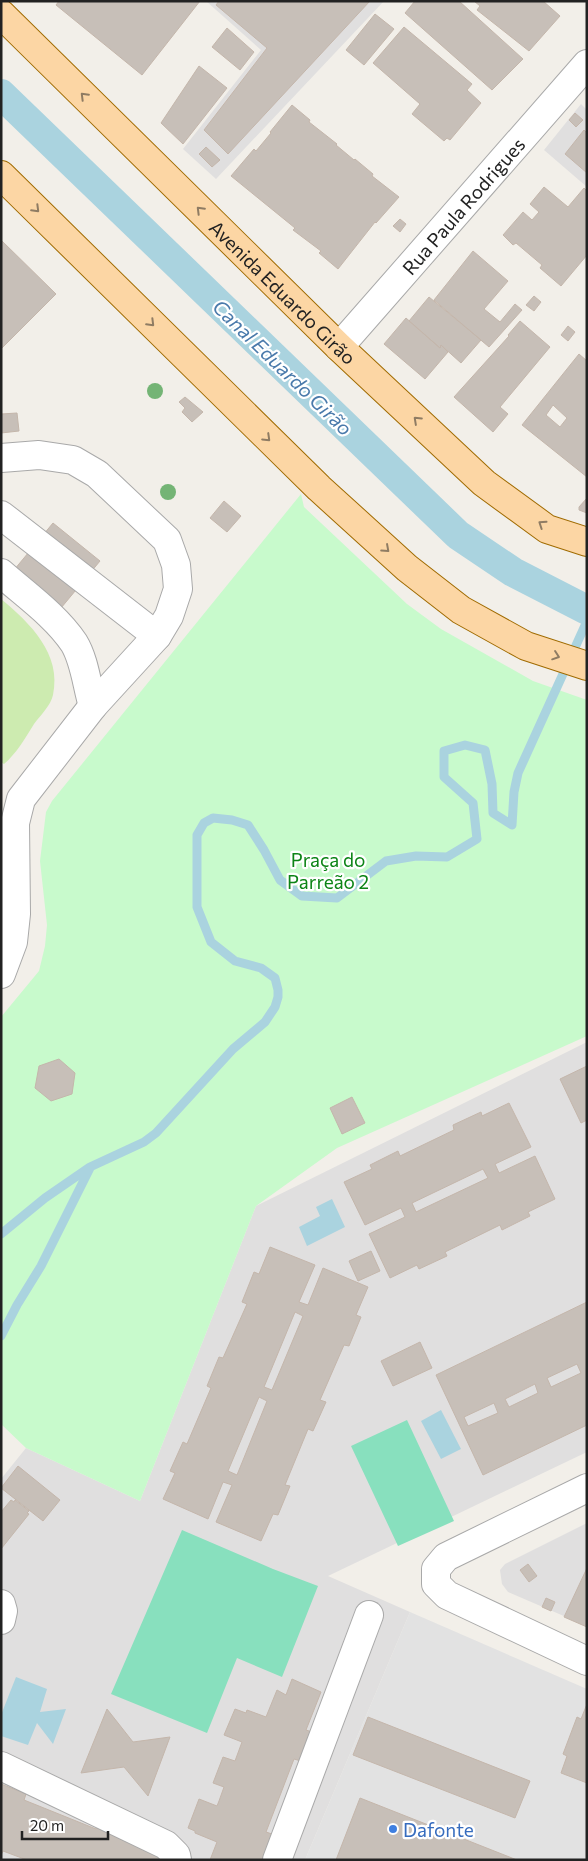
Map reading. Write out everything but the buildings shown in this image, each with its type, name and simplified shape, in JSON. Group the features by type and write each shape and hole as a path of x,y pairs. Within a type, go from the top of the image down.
{"main road":[{"name":"Avenida Eduardo Girão","path":"1,14 339,347 484,483 547,529 587,542"},
{"path":"1,175 285,455 400,562 461,610 526,646 587,666"}],"street":[{"path":"1,5 4,1"},
{"name":"Rua Paula Rodrigues","path":"339,347 587,64"},
{"path":"1,458 39,455 73,460 97,474 167,540 176,565 178,589 170,616 157,636 93,706 11,802 15,822 16,914 13,942 1,974"},
{"path":"1,516 157,636"},
{"path":"1,573 56,621 74,644 83,668 93,706"},
{"path":"587,1488 446,1556 436,1568 436,1584 447,1595 587,1661"},
{"path":"1,1604 3,1611 1,1620"},
{"path":"277,1860 369,1615"},
{"path":"1,1766 166,1845 176,1855 177,1860"}],"shaded area":[{"path":"206,1 384,1 216,179 183,149 261,50"},
{"path":"581,104 587,110 587,187 544,150"},
{"path":"587,1042 587,1452 328,1576 410,1612 305,1860 1,1860 1,1479 26,1448 140,1501 256,1206"},
{"path":"587,1523 587,1626 508,1592 502,1584 500,1570 505,1564"},
{"path":"410,1612 587,1689 587,1860 305,1860"}],"green space":[{"name":"Praça do Parreão 2","path":"301,494 304,507 407,604 441,629 533,681 587,700 587,1036 337,1148 256,1206 140,1501 26,1448 1,1424 1,1017 39,971 45,946 47,925 40,861 46,812 52,801"},
{"path":"1,599 23,618 41,641 53,666 55,680 50,703 17,750 4,764 1,762"},
{"path":"407,1420 454,1521 398,1546 351,1446"},
{"path":"182,1530 318,1586 282,1677 237,1658 207,1733 111,1694"}],"water":[{"path":"332,1199 345,1227 307,1246 299,1227 320,1216 316,1207"},
{"path":"441,1410 461,1449 441,1459 421,1421"},
{"path":"16,1677 47,1689 40,1712 66,1709 53,1744 37,1723 28,1745 1,1736 1,1715"}],"waterway":[{"name":"Canal Eduardo Girão","path":"1,94 458,535 513,572 587,610"},
{"path":"1,1234 45,1198 90,1167 144,1142 156,1133 233,1049 265,1022 275,1007 278,997 275,978 261,968 235,961 211,942 197,907 197,835 204,823 213,818 232,820 248,825 280,880 302,896 337,898 386,861 416,856 447,857 477,839 473,803 444,777 444,751 465,745 485,750 492,784 493,813 512,825 514,792 518,773 587,621"},
{"path":"1,1336 41,1266 90,1168"}],"place":[{"name":"Dafonte","path":"393,1829"}]}
